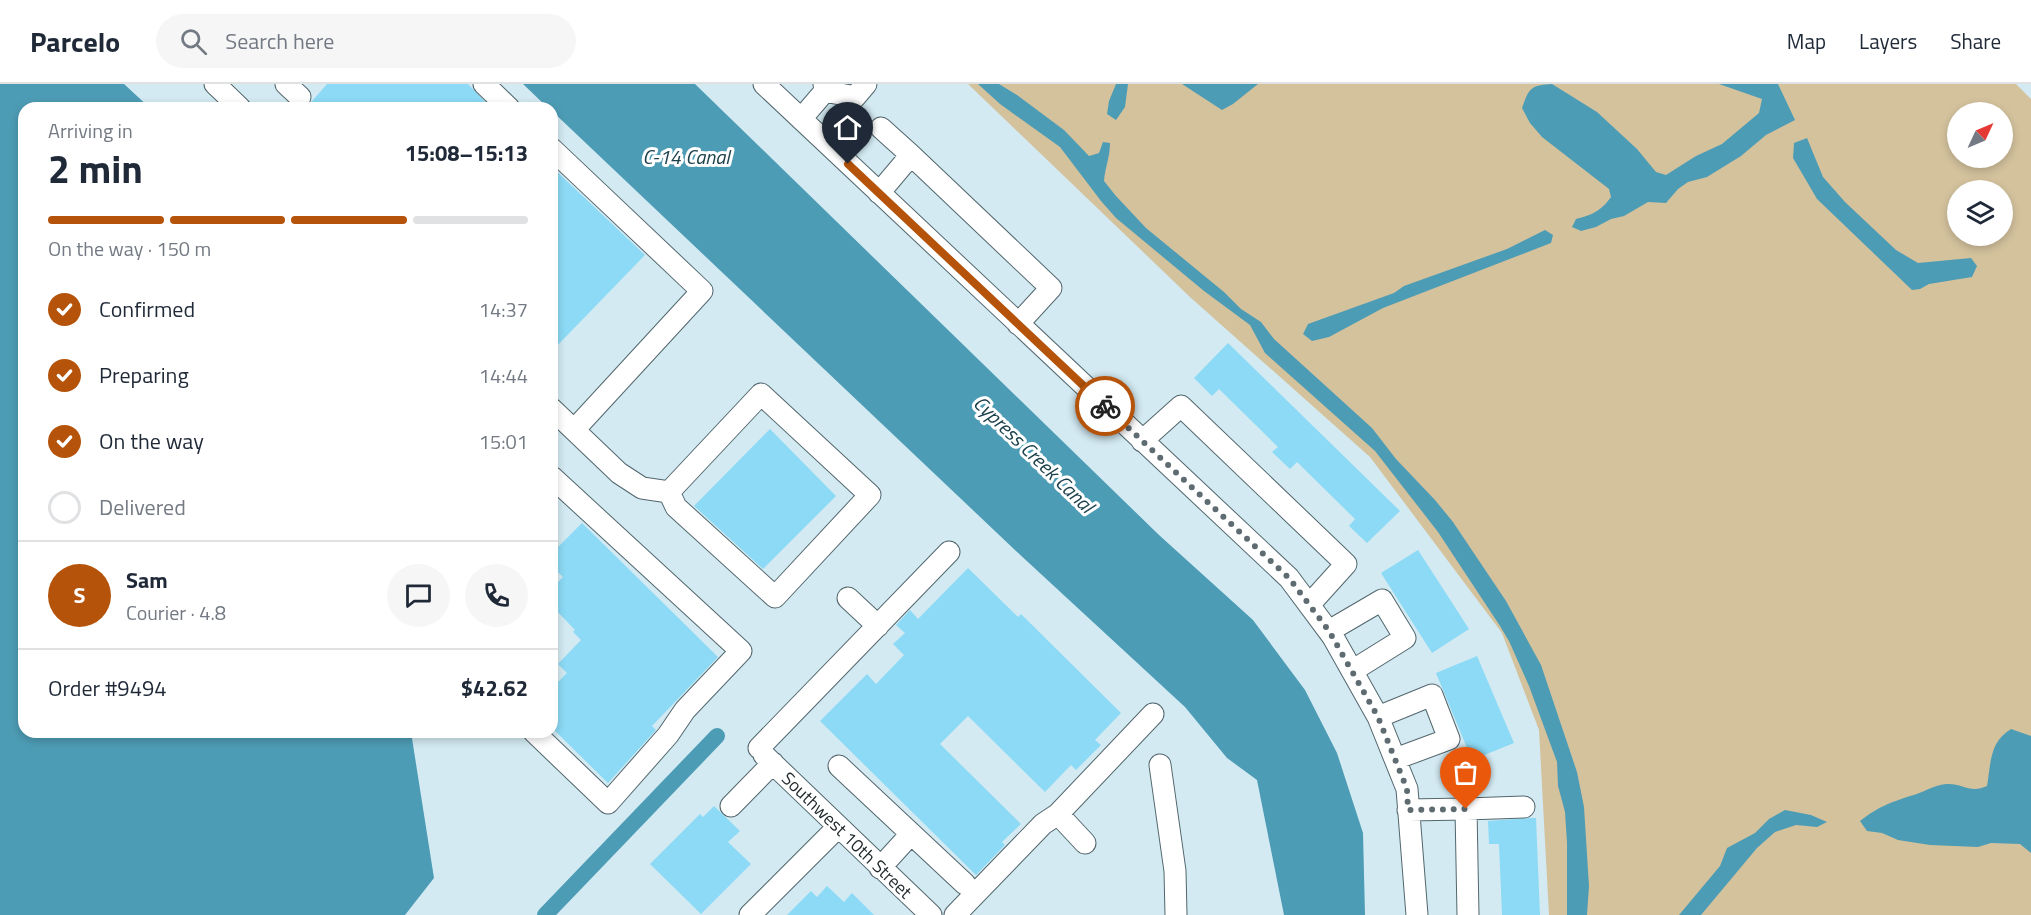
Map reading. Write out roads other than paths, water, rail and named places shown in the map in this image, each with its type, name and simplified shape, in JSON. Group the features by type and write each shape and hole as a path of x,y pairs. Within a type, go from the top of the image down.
{"street":[{"path":"484,84 503,102"},
{"path":"764,84 1289,578 1329,631 1378,717 1407,789 1417,915"},
{"path":"801,119 825,87 855,97 867,84"},
{"path":"220,86 235,102"},
{"path":"881,128 1051,288 1018,324"},
{"path":"558,154 702,291 574,430"},
{"path":"879,193 911,155"},
{"path":"761,394 870,495 775,597 676,507 669,492 761,394"},
{"path":"1142,441 1181,406 1346,564 1309,605"},
{"path":"558,415 619,473 642,488 669,492"},
{"path":"540,738 608,802 668,735 685,710 741,651 558,483"},
{"path":"731,806 765,756 878,626 949,552"},
{"path":"848,598 878,626"},
{"path":"1329,631 1382,600 1405,638 1352,671"},
{"path":"1378,717 1432,695 1449,739 1395,759"},
{"path":"955,915 1043,824 1058,814 1153,714"},
{"name":"Southwest 10th Street","path":"765,756 931,915"},
{"path":"1160,765 1175,872 1176,915"},
{"path":"839,766 965,884"},
{"path":"1408,810 1524,807"},
{"path":"1466,809 1468,915"},
{"path":"1058,814 1085,843"},
{"path":"750,915 838,827"},
{"path":"880,868 911,834"}],"water":[{"path":"0,84 124,84 144,102 18,102 18,738 412,738 434,878 405,915 0,915"},
{"name":"C-14 Canal","path":"523,84 695,84 1159,535 1253,620 1305,690 1337,753 1363,833 1365,915 1284,915 1257,780 1227,758 1185,707 1016,551 558,117 558,102 542,102"},
{"path":"978,84 999,84 1017,95 1064,130 1089,156 1099,153 1103,142 1110,143 1104,181 1116,196 1146,228 1224,292 1241,309 1261,322 1274,339 1372,428 1396,459 1453,522 1506,601 1541,665 1577,772 1584,807 1589,886 1587,915 1567,915 1565,812 1558,786 1557,762 1529,686 1509,641 1438,532 1375,451 1265,353 1250,325 1204,291 1116,218 1060,147 1000,104"},
{"path":"1116,84 1128,84 1125,107 1116,120 1107,114 1109,101"},
{"path":"1182,84 1258,84 1222,110"},
{"path":"1552,84 1597,112 1637,149 1656,172 1666,175 1696,156 1722,144 1759,113 1762,99 1719,84 1778,84 1795,120 1766,135 1741,156 1707,177 1688,182 1678,189 1666,203 1648,202 1624,216 1581,231 1572,227 1576,219 1596,212 1611,197 1609,189 1542,137 1530,123 1522,108 1532,89 1539,85"},
{"path":"1807,138 1823,177 1845,202 1896,250 1918,263 1971,258 1977,266 1972,277 1929,284 1912,290 1817,199 1793,158 1794,143"},
{"path":"1545,230 1553,235 1551,243 1383,308 1329,337 1312,341 1303,334 1308,324 1507,249"},
{"path":"2011,729 2031,736 2031,853 2020,844 1991,843 1978,847 1930,845 1898,840 1882,833 1867,831 1860,821 1884,806 1937,786 1952,784 1976,789 1987,786 1992,754 1999,740"},
{"path":"1785,810 1811,815 1827,822 1817,827 1796,825 1775,832 1757,848 1701,915 1679,915 1720,866 1727,848 1755,833 1769,819"}],"waterway":[{"path":"545,915 717,736"}],"water label":[{"name":"Cypress Creek Canal","path":"1034,454"}]}
